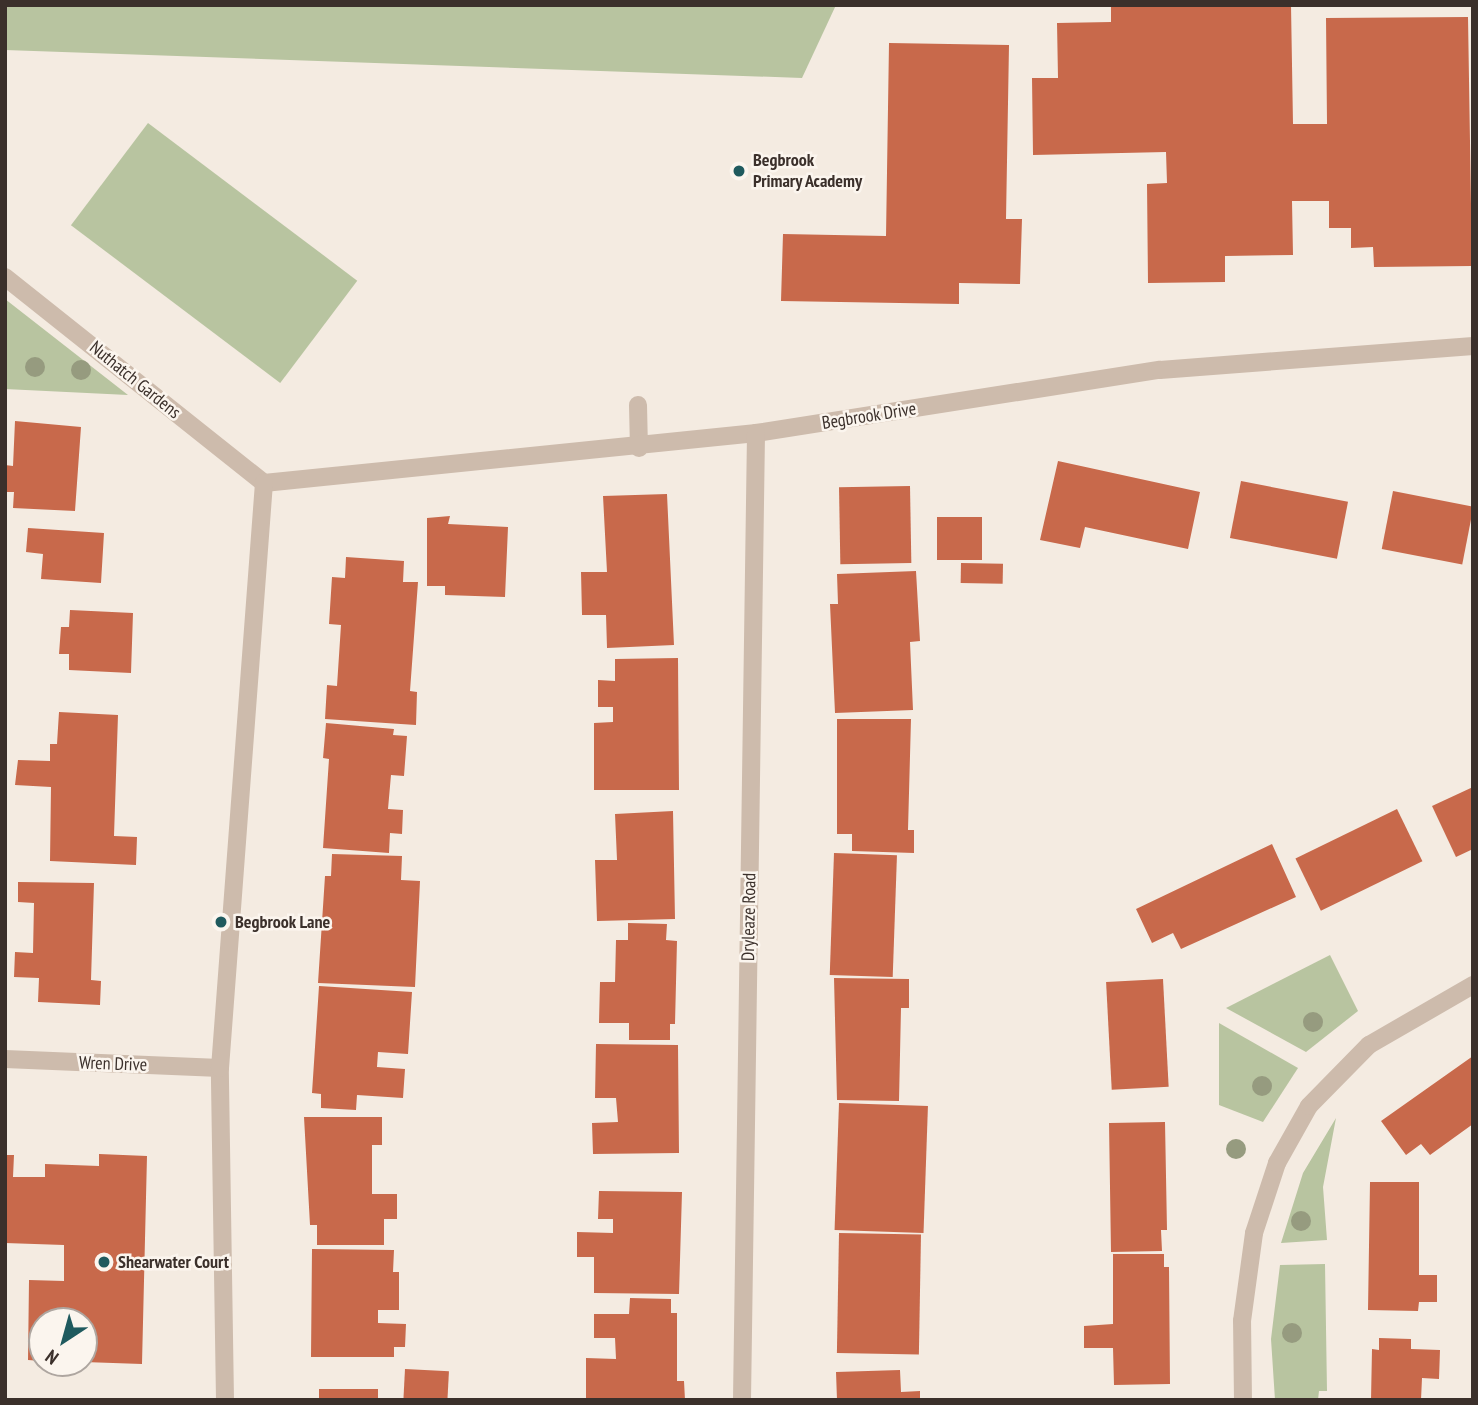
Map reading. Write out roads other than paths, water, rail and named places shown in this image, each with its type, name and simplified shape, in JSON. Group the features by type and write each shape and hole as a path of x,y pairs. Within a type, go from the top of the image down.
{"street":[{"name":"Nuthatch Gardens","path":"5,276 264,483"},
{"name":"Begbrook Drive","path":"264,483 639,448 756,433 1160,370 1473,346"},
{"path":"638,405 639,448"},
{"name":"Dryleaze Road","path":"742,1400 756,433"},
{"path":"225,1400 220,1068 264,483"},
{"path":"1243,1400 1241,1321 1254,1233 1277,1163 1309,1106 1369,1045 1473,985"},
{"name":"Wren Drive","path":"5,1059 220,1068"}],"place":[{"name":"Begbrook Primary Academy","path":"739,171"},
{"name":"Begbrook Lane","path":"221,922"},
{"name":"Shearwater Court","path":"104,1262"}]}
